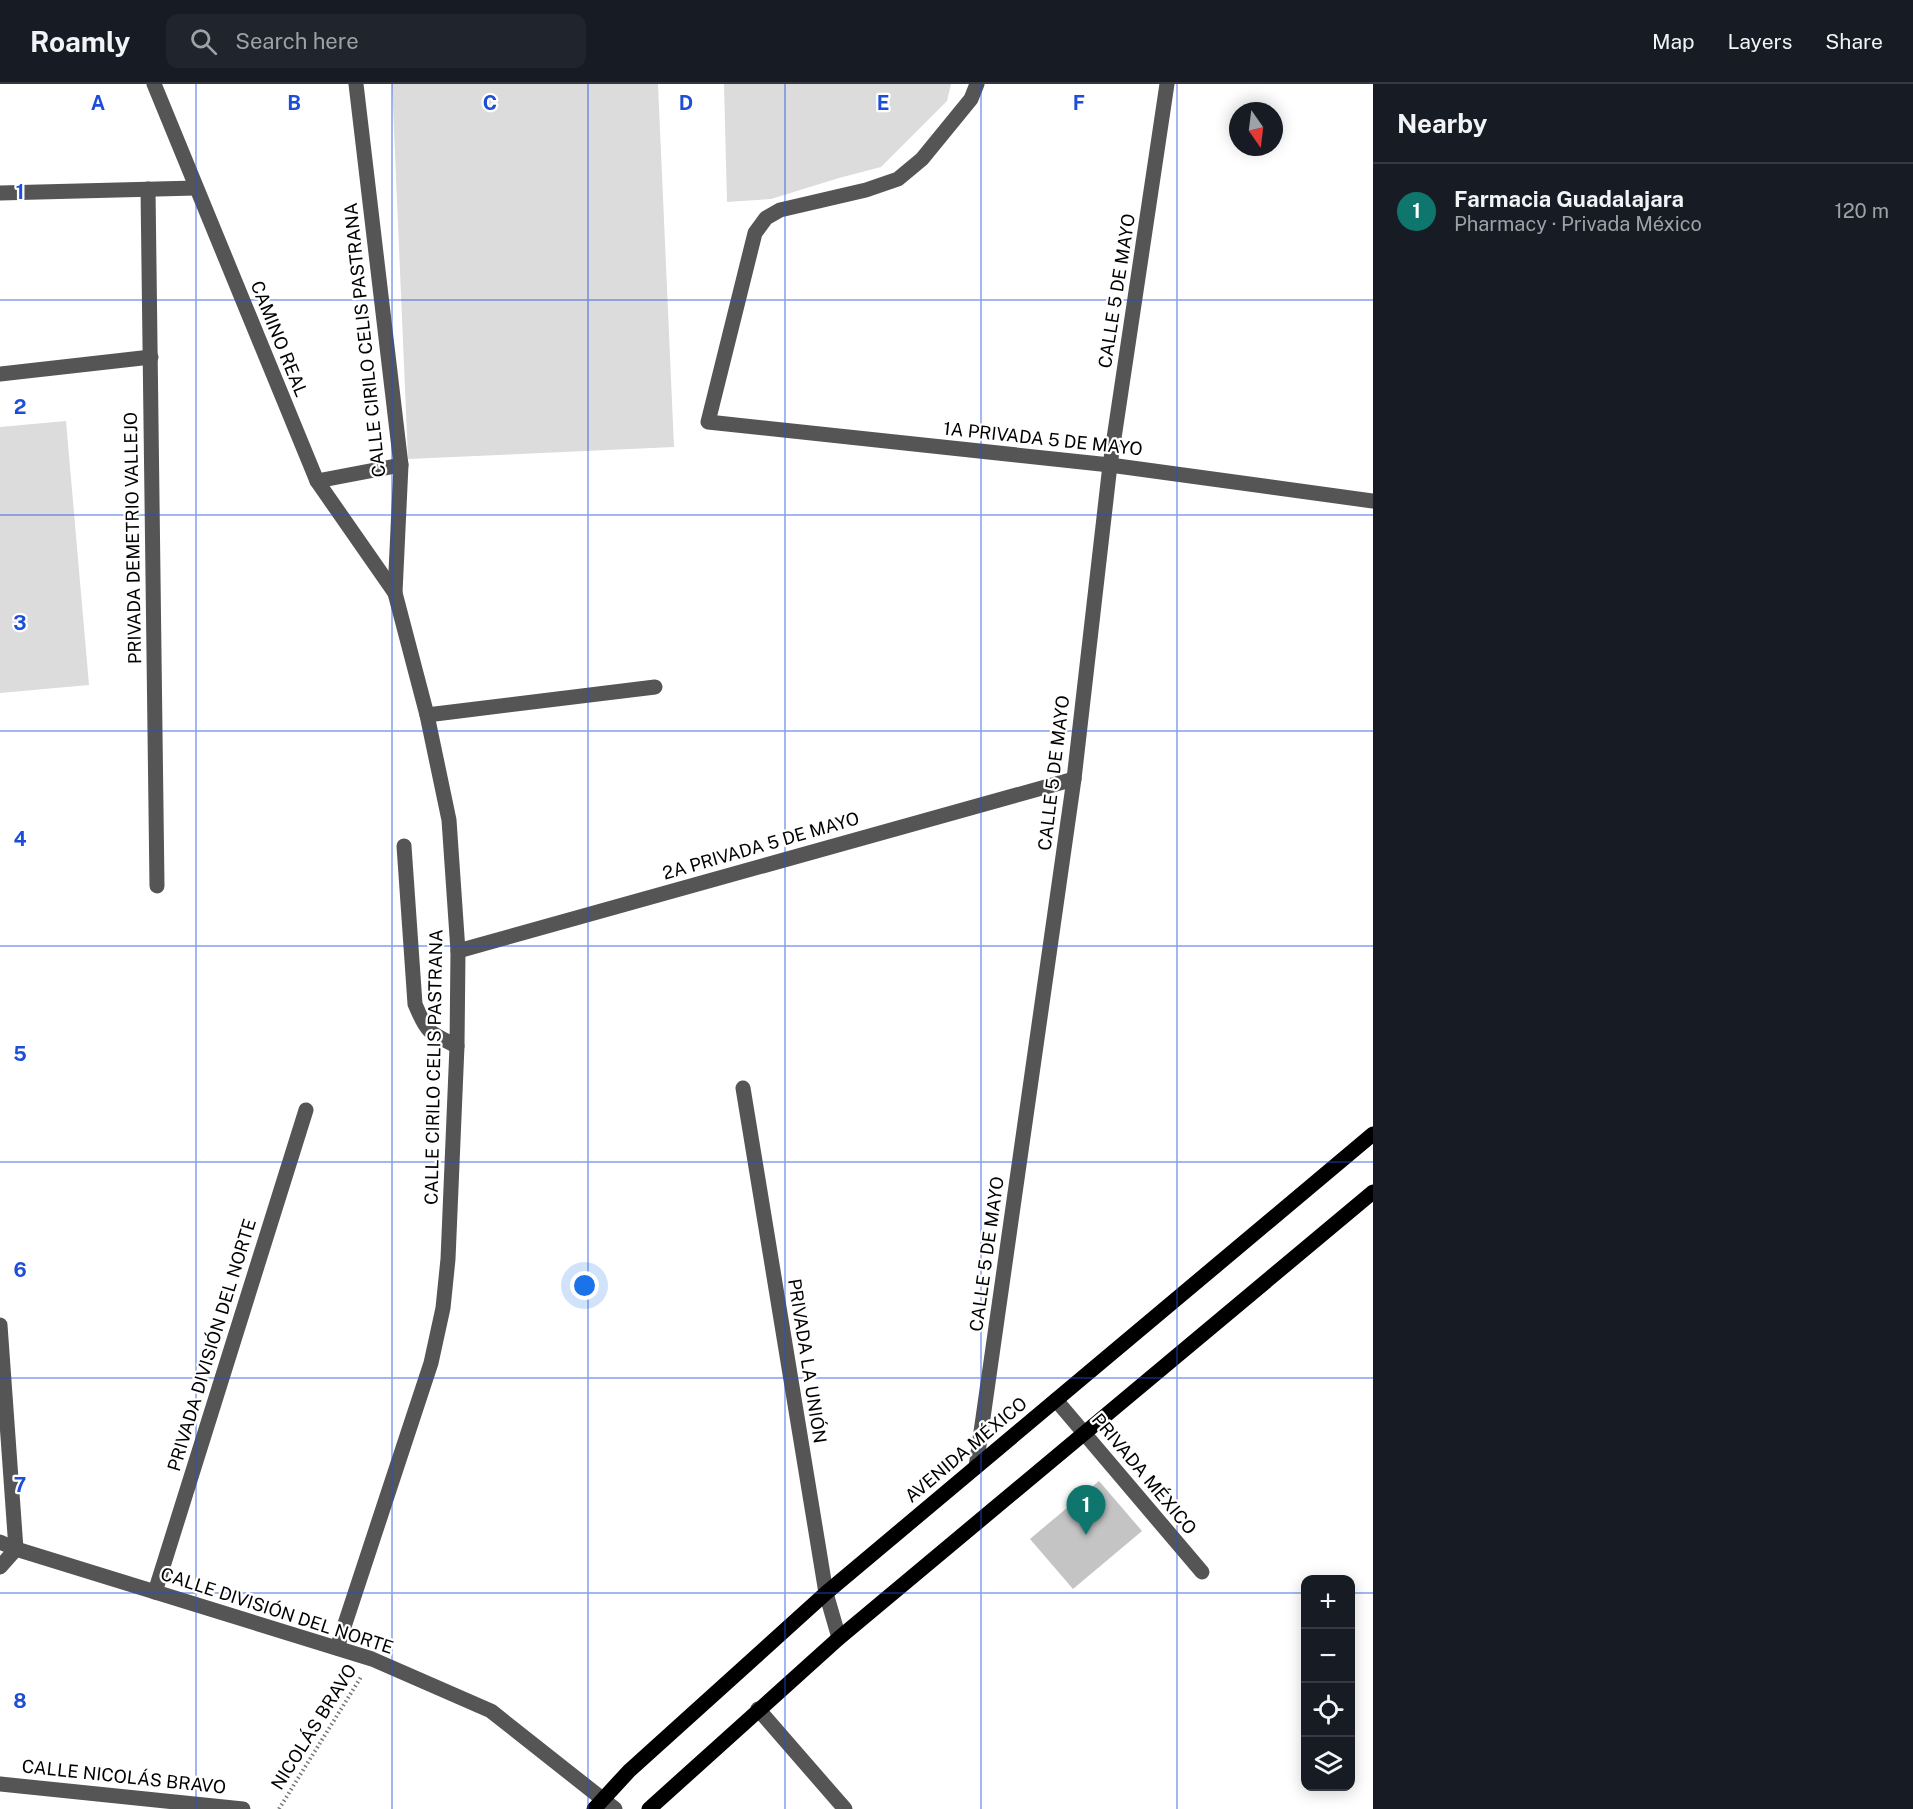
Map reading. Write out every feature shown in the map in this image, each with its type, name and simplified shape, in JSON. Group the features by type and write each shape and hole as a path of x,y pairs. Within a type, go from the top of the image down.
{"main road":[{"name":"AVENIDA MÉXICO","path":"598,1804 628,1771 826,1593 1373,1134"},
{"path":"649,1809 839,1638 1373,1192"}],"street":[{"name":"CAMINO REAL","path":"154,84 317,481 395,593"},
{"name":"CALLE CIRILO CELIS PASTRANA","path":"337,1648 431,1363 443,1308 448,1259 457,1046 458,951 449,820 427,715 395,593 401,465 356,84"},
{"name":"1A PRIVADA 5 DE MAYO","path":"977,84 971,99 922,159 898,179 866,190 780,210 766,218 755,234 708,422 1110,465 1373,501"},
{"name":"CALLE 5 DE MAYO","path":"976,1467 1074,779 1110,465 1167,84"},
{"path":"0,193 196,188"},
{"name":"PRIVADA DEMETRIO VALLEJO","path":"147,189 157,886"},
{"path":"0,374 151,357"},
{"path":"317,481 401,465"},
{"path":"427,715 655,687"},
{"name":"2A PRIVADA 5 DE MAYO","path":"458,951 1074,779"},
{"path":"404,846 415,1004 432,1035 457,1046"},
{"name":"PRIVADA LA UNIÓN","path":"743,1088 826,1593 839,1638"},
{"name":"PRIVADA DIVISIÓN DEL NORTE","path":"155,1592 306,1110"},
{"path":"0,1325 15,1549 0,1567"},
{"name":"PRIVADA MÉXICO","path":"1056,1400 1202,1572"},
{"name":"CALLE DIVISIÓN DEL NORTE","path":"0,1542 15,1549 372,1659 490,1711 598,1804 615,1809"},
{"path":"758,1709 844,1809"},
{"name":"CALLE NICOLÁS BRAVO","path":"0,1784 243,1809"},
{"path":"91,1809 102,1796"}],"path":[{"name":"NICOLÁS BRAVO","path":"279,1809 372,1659"}],"shaded area":[{"path":"392,84 658,84 674,447 408,459"},
{"path":"724,84 951,84 947,101 881,167 771,199 727,202"},
{"path":"66,421 89,685 0,693 0,427"}],"building":[{"path":"1099,1481 1142,1531 1073,1589 1030,1539"}],"place":[{"name":"Farmacia Guadalajara","path":"1086,1535"}]}
